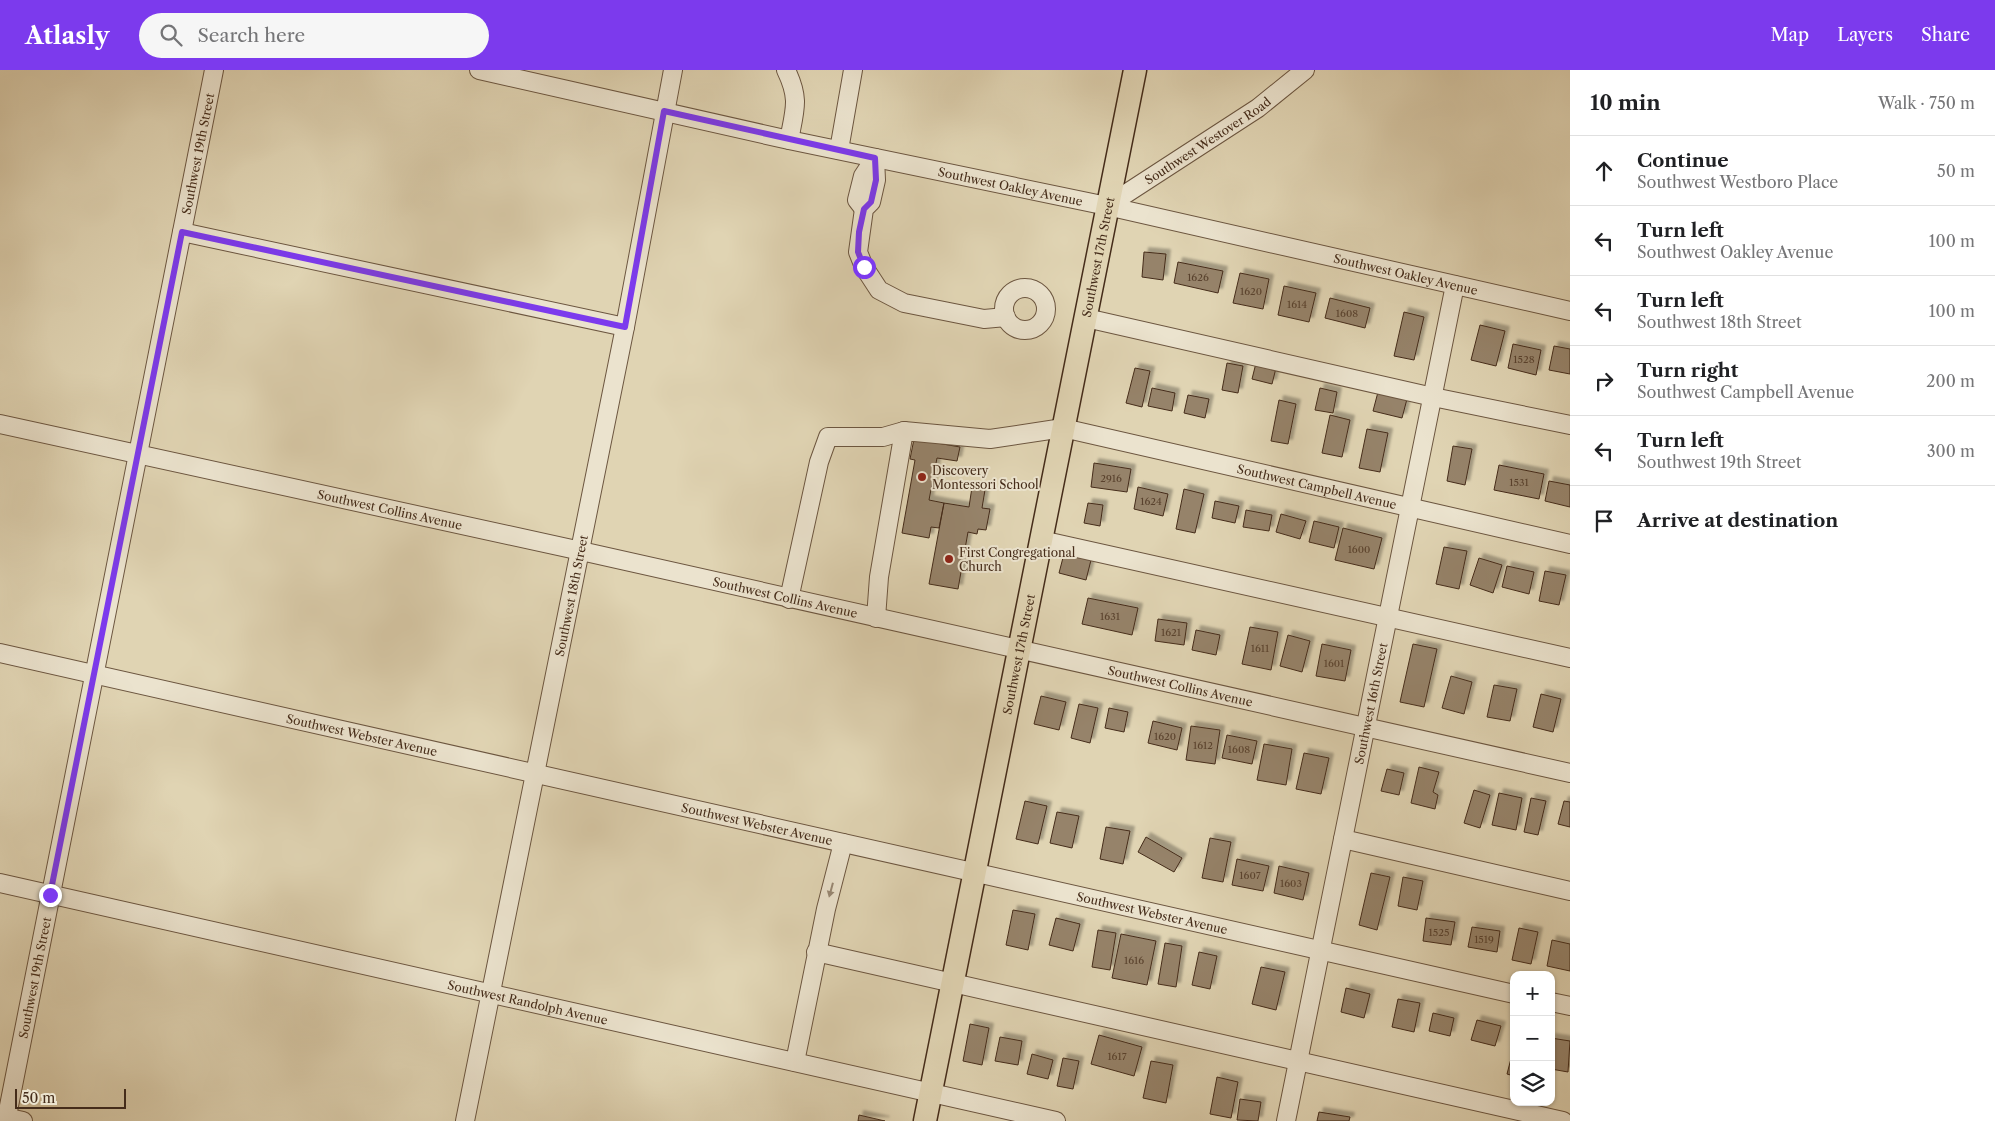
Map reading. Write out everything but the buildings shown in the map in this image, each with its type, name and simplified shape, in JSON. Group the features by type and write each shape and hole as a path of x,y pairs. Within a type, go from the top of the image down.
{"main road":[{"name":"Southwest 17th Street","path":"926,1121 1107,206 1136,70"}],"street":[{"name":"Southwest 19th Street","path":"9,1119 50,895 214,70"},
{"name":"Southwest Oakley Avenue","path":"479,70 789,140 1107,206 1570,311"},
{"name":"Southwest 18th Street","path":"465,1121 625,327 672,70"},
{"path":"786,70 797,102 789,140"},
{"path":"838,150 853,70"},
{"name":"Southwest Westover Road","path":"1107,206 1258,108 1305,70"},
{"path":"875,158 863,176 857,200 864,209 858,252 864,267 879,290 904,303 984,319 1006,317"},
{"path":"182,232 625,327"},
{"name":"Southwest 16th Street","path":"1286,1121 1455,285"},
{"path":"1086,318 1433,398 1570,425"},
{"name":"Southwest Collins Avenue","path":"0,424 580,551 1570,772"},
{"path":"789,599 819,462 828,437 883,437 904,430 990,439 1063,428"},
{"name":"Southwest Campbell Avenue","path":"1063,428 1570,544"},
{"path":"876,618 880,577 904,430"},
{"path":"1041,540 1570,658"},
{"name":"Southwest Webster Avenue","path":"0,653 1510,993"},
{"path":"1343,839 1570,892"},
{"path":"795,1062 816,952 843,843"},
{"name":"Southwest Randolph Avenue","path":"0,883 1056,1121"},
{"path":"816,952 1563,1121"},
{"path":"1555,1003 1570,1006"}],"place":[{"name":"Discovery Montessori School","path":"922,477"},
{"name":"First Congregational Church","path":"949,559"}],"route":[{"path":"50,895 182,232 625,327 664,111 875,158 876,180 871,202 864,209 859,232 858,252 864,267"}]}
